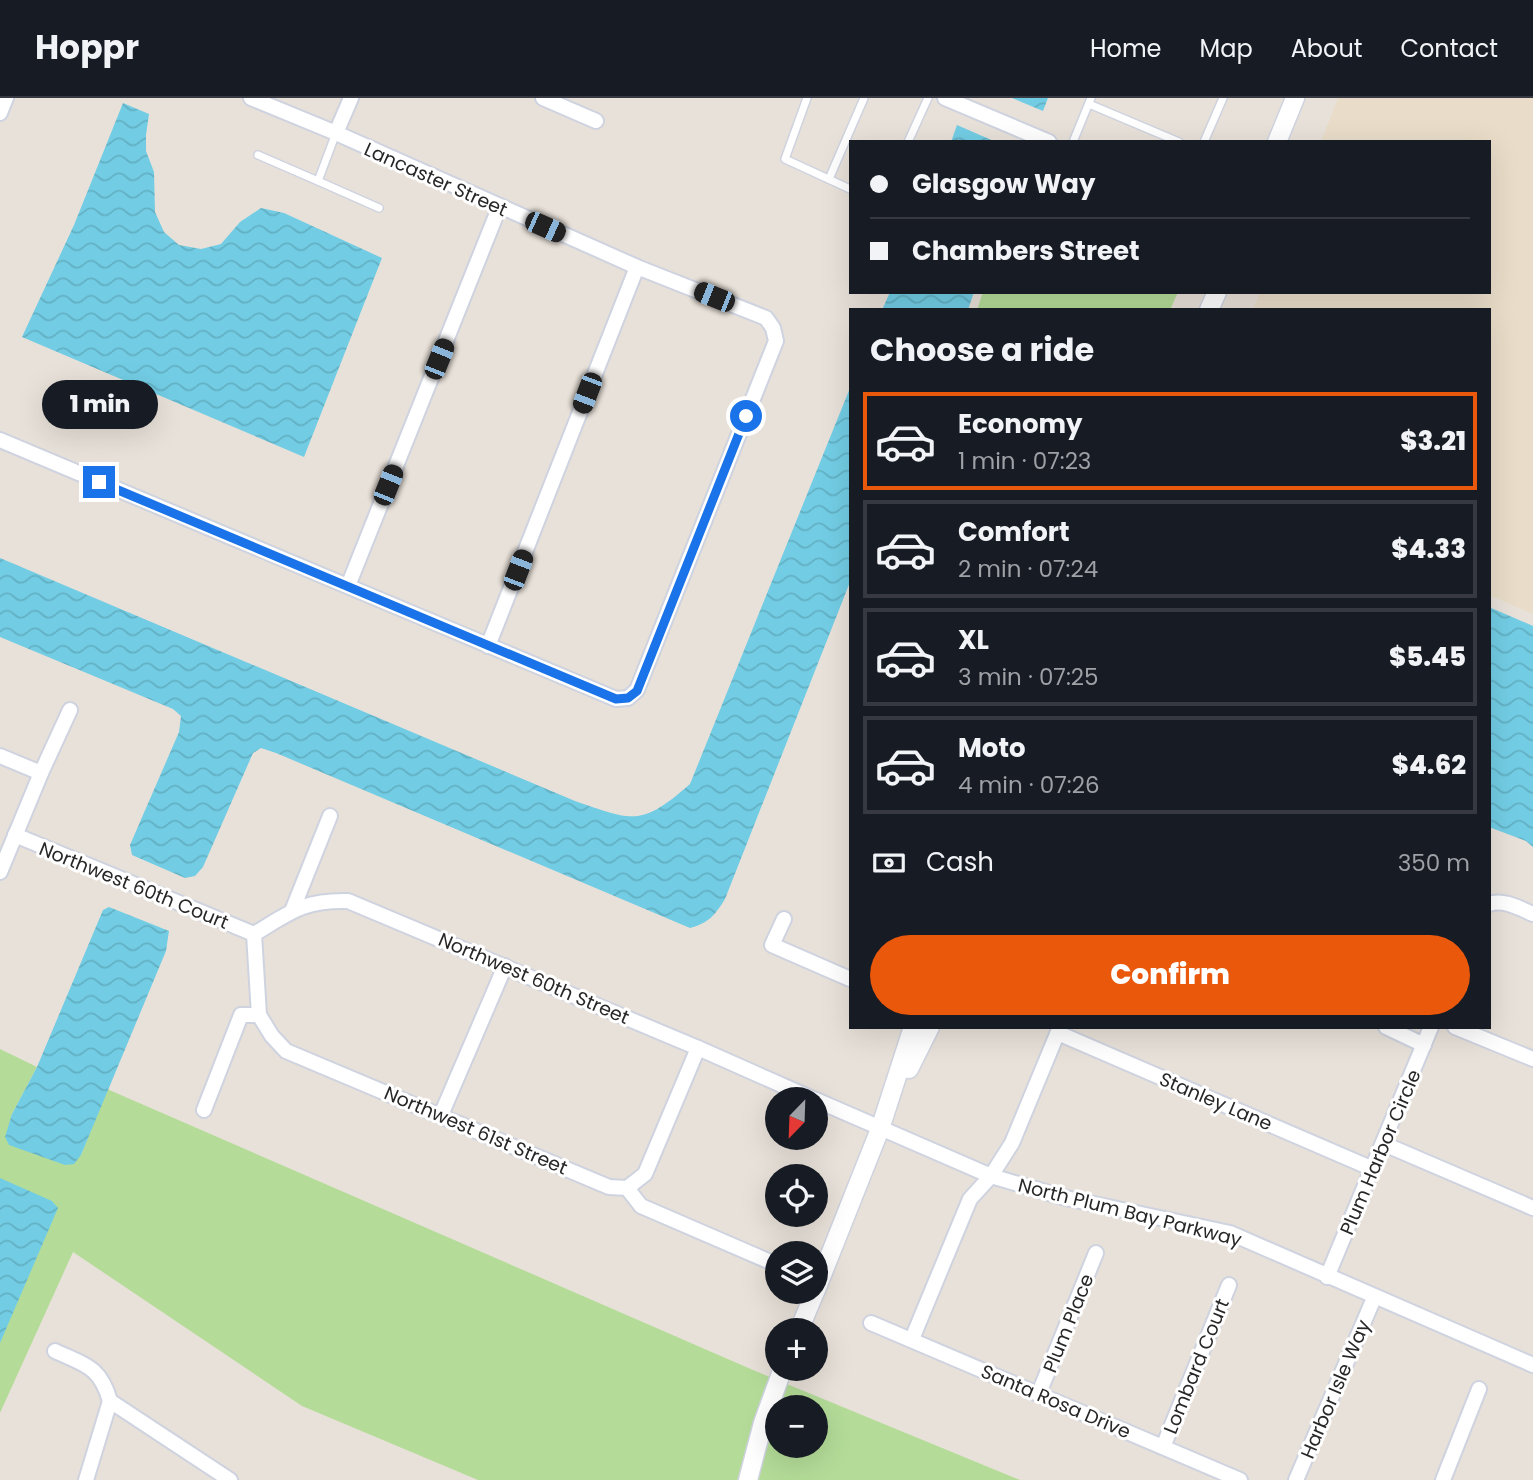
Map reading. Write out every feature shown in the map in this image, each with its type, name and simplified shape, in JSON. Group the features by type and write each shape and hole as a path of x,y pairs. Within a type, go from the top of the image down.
{"street":[{"path":"0,113 6,98"},
{"name":"Lancaster Street","path":"251,98 637,267 766,318 773,328 776,341 637,691 628,698 616,699 488,646"},
{"path":"336,133 351,98"},
{"path":"543,98 597,121"},
{"path":"945,98 1044,140"},
{"path":"1278,140 1295,98"},
{"path":"348,586 499,208"},
{"path":"0,440 488,646 637,267"},
{"path":"0,872 70,710"},
{"path":"0,756 41,773"},
{"path":"292,911 330,816"},
{"name":"Northwest 60th Court","path":"15,835 254,934"},
{"name":"Northwest 60th Street","path":"254,934 305,904 327,900 348,901 785,1087"},
{"path":"1491,903 1507,903 1533,914"},
{"path":"783,919 772,945 849,979"},
{"path":"204,1110 241,1016 259,1015 254,934"},
{"path":"440,1115 505,966"},
{"name":"Northwest 61st Street","path":"259,1015 272,1036 286,1051 609,1186 627,1188 641,1206 765,1260"},
{"path":"828,1259 880,1129 912,1029"},
{"path":"880,1129 929,1029"},
{"path":"1391,1029 1424,1045"},
{"name":"Plum Harbor Circle","path":"1327,1277 1430,1029"},
{"path":"1460,1029 1533,1059"},
{"path":"912,1339 970,1199 991,1176 1012,1143 1059,1030"},
{"name":"Stanley Lane","path":"1059,1030 1373,1170"},
{"path":"627,1188 645,1174 698,1048"},
{"name":"Northwest 60th Street","path":"828,1106 880,1129"},
{"name":"North Plum Bay Parkway","path":"880,1129 991,1176 1066,1198 1230,1233 1533,1365"},
{"path":"1384,1144 1533,1208"},
{"name":"Plum Place","path":"1039,1393 1096,1252"},
{"name":"Lombard Court","path":"1163,1447 1229,1285"},
{"name":"Harbor Isle Way","path":"1296,1480 1374,1298"},
{"name":"Santa Rosa Drive","path":"871,1324 912,1339 1240,1480"},
{"path":"55,1351 90,1367 104,1381 110,1401 86,1480"},
{"path":"748,1480 763,1423 778,1381"},
{"path":"1443,1480 1479,1389"},
{"path":"110,1401 230,1480"}],"lane":[{"path":"807,98 785,159 849,189"},
{"path":"829,179 864,98"},
{"path":"909,140 928,98"},
{"path":"1205,140 1223,98"},
{"path":"1074,140 1090,101 1175,140"},
{"path":"318,181 336,133"},
{"path":"258,155 379,208"}],"shaded area":[{"path":"1338,98 1533,98 1533,614 1491,596 1491,308 1254,308 1259,294 1491,294 1491,140 1322,140"}],"green space":[{"path":"982,294 1177,294 1171,308 978,308"},
{"path":"0,1049 37,1067 12,1114 81,1155 107,1089 765,1375 765,1381 780,1381 814,1395 765,1395 765,1458 828,1458 828,1401 1020,1480 478,1480 302,1406 73,1252 0,1413"}],"water":[{"path":"1012,98 1048,98 1043,111"},
{"path":"123,103 149,114 146,151 154,172 155,212 164,232 179,245 201,249 221,244 240,222 261,208 284,213 382,258 304,457 22,337 74,225"},
{"path":"957,125 991,140 952,140"},
{"path":"889,294 973,294 969,308 883,308"},
{"path":"849,390 849,585 725,899 711,918 690,928 261,748 253,753 203,867 195,876 185,878 132,855 130,845 179,732 181,716 173,709 0,637 0,558 575,801 611,813 624,816 647,814 660,808 690,784"},
{"path":"1491,608 1533,626 1533,847 1526,841 1491,828"},
{"path":"109,907 169,931 166,951 81,1155 74,1164 65,1165 9,1145 5,1137 12,1114 37,1067 103,910"},
{"path":"0,1178 52,1201 58,1208 0,1343"}],"route":[{"path":"99,482 616,699 628,698 637,691 746,416"}]}
